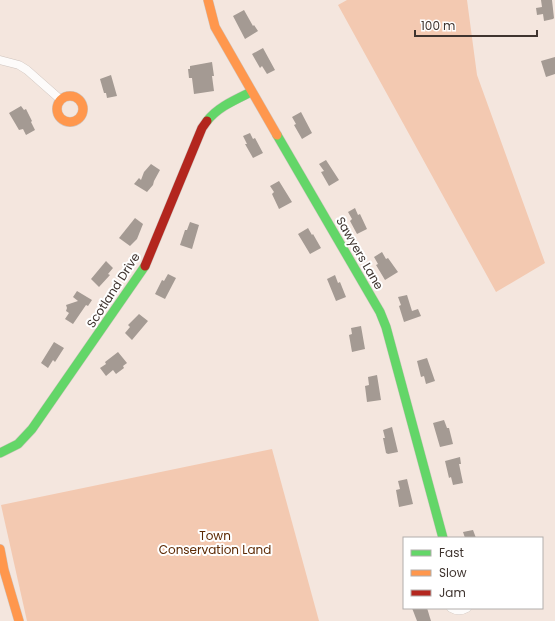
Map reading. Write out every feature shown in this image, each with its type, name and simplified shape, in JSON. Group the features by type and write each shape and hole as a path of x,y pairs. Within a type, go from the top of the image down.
{"street":[{"name":"Sawyers Lane","path":"208,0 215,27 251,92 380,312 386,327 443,537"},
{"path":"0,60 19,65 27,70 61,100"},
{"name":"Scotland Drive","path":"0,453 10,450 20,443 32,429 140,274 154,247 202,128 212,115 224,105 251,92"},
{"path":"0,549 3,574 19,621"},
{"path":"454,609 464,609"}],"green space":[{"path":"347,0 467,0 477,75 545,263 496,292 338,5"},
{"name":"Town Conservation Land","path":"272,449 319,621 27,621 1,505"}],"building":[{"path":"541,0 552,0 553,19 544,21 543,14 537,15 536,8 542,7"},
{"path":"244,10 253,26 254,25 258,31 245,39 233,16"},
{"path":"263,48 275,70 267,74 262,66 260,68 252,54"},
{"path":"555,57 555,74 546,77 541,61"},
{"path":"212,62 214,91 194,94 192,78 189,78 188,69 190,69 190,66"},
{"path":"111,75 117,96 107,98 100,79"},
{"path":"21,106 24,110 26,109 35,130 26,135 23,129 19,130 9,113"},
{"path":"301,112 312,133 302,139 294,125 296,124 292,117"},
{"path":"250,133 253,139 255,138 263,153 253,158 245,144 247,144 243,136"},
{"path":"326,160 339,180 329,186 321,172 324,171 319,164"},
{"path":"151,164 160,170 153,185 147,192 134,184 139,178 141,180 144,172"},
{"path":"279,181 292,202 279,209 272,194 274,192 270,186"},
{"path":"355,208 358,215 360,214 367,229 357,234 350,221 352,219 348,212"},
{"path":"135,218 143,224 137,239 130,246 119,238"},
{"path":"190,222 199,225 192,249 180,245 185,230 187,230"},
{"path":"308,228 321,248 310,254 298,234"},
{"path":"382,252 386,259 388,258 398,272 385,280 376,265 378,264 374,257"},
{"path":"106,261 113,268 108,274 110,275 99,287 91,279"},
{"path":"168,274 176,278 165,299 155,294 162,280 164,281"},
{"path":"335,275 338,283 340,282 346,297 336,301 327,279"},
{"path":"77,291 92,300 88,306 86,305 73,324 65,319 69,313 66,311 66,305 78,301 73,297"},
{"path":"407,295 412,311 418,309 421,316 404,322 398,297"},
{"path":"139,314 148,321 132,340 125,333 130,327 128,325"},
{"path":"361,326 365,349 352,352 349,335 352,334 351,328"},
{"path":"54,342 64,348 55,362 53,360 48,368 41,363"},
{"path":"118,352 127,363 123,366 124,368 116,374 113,370 106,376 100,368"},
{"path":"427,358 435,381 426,384 424,376 421,377 417,361"},
{"path":"377,375 381,400 367,402 365,386 369,385 368,377"},
{"path":"444,420 447,428 449,428 453,444 440,447 433,423"},
{"path":"392,427 398,452 388,454 386,453 383,430"},
{"path":"460,457 461,464 459,464 463,483 453,485 451,477 449,478 445,461"},
{"path":"407,479 413,504 399,507 396,490 400,489 398,481"},
{"path":"473,530 476,537 465,537 463,532"},
{"path":"412,609 427,609 431,621 417,621"}],"traffic: fast":[{"path":"207,121 222,108 251,92"},
{"path":"277,135 380,312 386,327 443,537"},
{"path":"0,453 18,444 32,429 145,266"}],"traffic: slow":[{"path":"208,0 215,27 277,135"},
{"path":"70,96 79,100 83,109 79,118 70,122 61,118 57,109 61,100 70,96"},
{"path":"0,549 4,570 19,621"}],"traffic: jam":[{"path":"145,266 202,128 207,121"}]}
